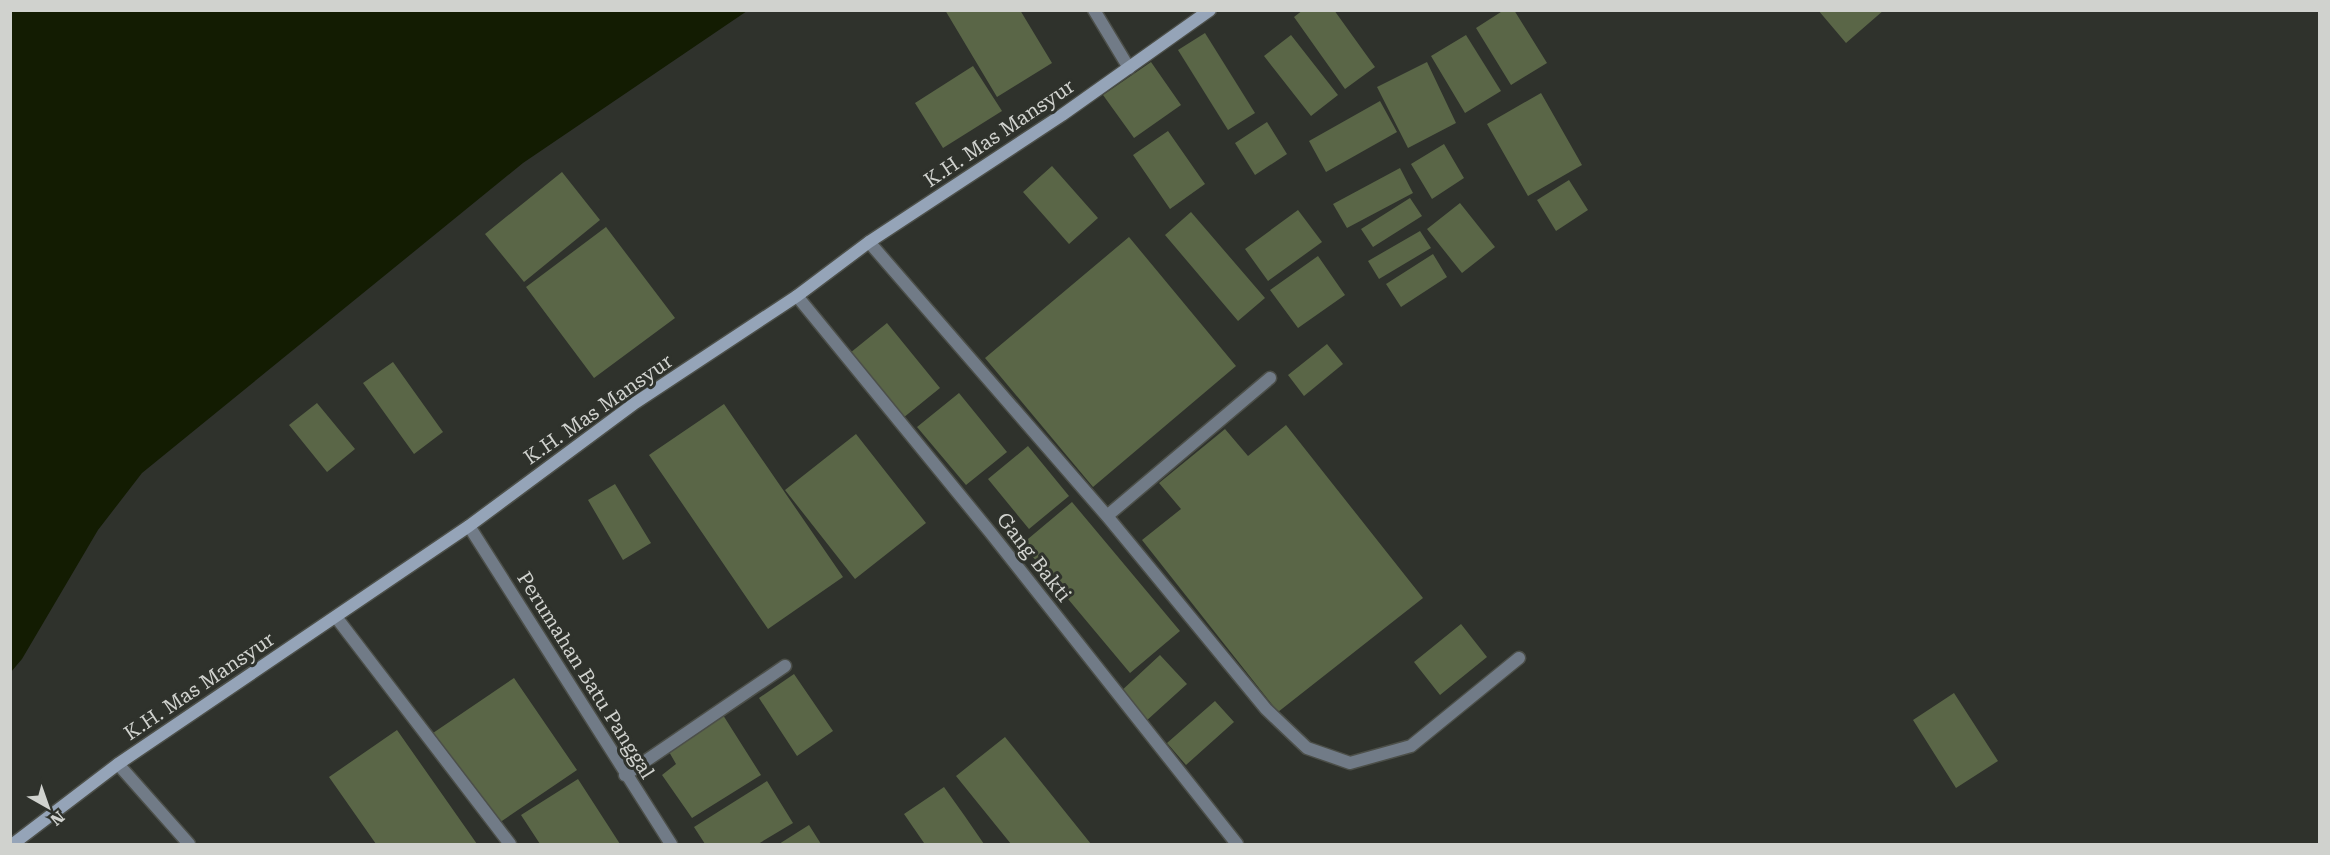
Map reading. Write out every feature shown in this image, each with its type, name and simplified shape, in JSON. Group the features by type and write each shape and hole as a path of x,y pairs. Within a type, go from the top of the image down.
{"main road":[{"name":"K.H. Mas Mansyur","path":"13,844 118,764 469,526 635,403 797,296 869,242 1062,115 1210,10"}],"street":[{"path":"1094,10 1129,68"},
{"path":"869,242 1107,516 1266,709 1307,748 1350,763 1411,746 1519,658"},
{"name":"Gang Bakti","path":"797,296 990,532 1237,844"},
{"path":"1107,516 1270,378"},
{"name":"Perumahan Batu Panggal","path":"469,526 671,844"},
{"path":"336,617 510,844"},
{"path":"626,775 785,666"},
{"path":"118,764 189,844"}],"shaded area":[{"path":"11,10 747,11 523,163 142,473 98,530 22,659 11,672"}],"building":[{"path":"945,10 1020,10 1052,63 997,97"},
{"path":"1303,10 1334,10 1375,67 1345,89 1294,17"},
{"path":"1504,10 1514,10 1547,63 1511,85 1476,28"},
{"path":"1818,10 1884,10 1846,43"},
{"path":"1205,33 1255,113 1228,130 1178,50"},
{"path":"1291,35 1338,95 1311,116 1264,56"},
{"path":"1466,35 1501,91 1465,113 1431,56"},
{"path":"1151,62 1181,105 1134,138 1103,95"},
{"path":"1427,62 1456,123 1408,148 1377,87"},
{"path":"973,66 1002,111 943,148 915,103"},
{"path":"1541,93 1582,165 1528,196 1487,124"},
{"path":"1380,101 1397,132 1326,172 1309,141"},
{"path":"1267,122 1287,154 1255,175 1235,143"},
{"path":"1168,131 1205,184 1170,209 1133,155"},
{"path":"1444,144 1464,178 1432,199 1411,164"},
{"path":"1052,166 1098,218 1069,244 1023,192"},
{"path":"1400,168 1413,193 1347,228 1333,204"},
{"path":"562,172 600,220 524,282 485,234"},
{"path":"1569,180 1588,210 1556,231 1537,200"},
{"path":"1410,198 1422,216 1373,247 1361,229"},
{"path":"1460,203 1495,247 1462,273 1427,229"},
{"path":"1298,210 1322,242 1268,281 1245,249"},
{"path":"1191,212 1265,298 1238,321 1165,235"},
{"path":"606,227 675,318 594,378 526,287"},
{"path":"1420,231 1431,248 1379,279 1368,261"},
{"path":"1129,237 1236,366 1093,487 985,358"},
{"path":"1433,254 1447,277 1401,307 1386,284"},
{"path":"1318,256 1345,295 1298,328 1270,290"},
{"path":"887,323 940,388 903,418 850,353"},
{"path":"1327,344 1343,364 1304,396 1288,375"},
{"path":"393,362 443,432 414,454 363,383"},
{"path":"959,393 1007,452 966,485 917,427"},
{"path":"317,403 355,449 327,472 289,425"},
{"path":"724,404 843,577 768,629 649,455"},
{"path":"1286,425 1423,598 1278,712 1142,540 1181,509 1159,483 1225,429 1248,456"},
{"path":"856,434 926,523 855,579 785,490"},
{"path":"1028,446 1069,496 1029,529 988,479"},
{"path":"615,484 651,543 623,560 588,500"},
{"path":"1072,502 1180,631 1130,673 1022,544"},
{"path":"1461,624 1487,657 1440,695 1414,662"},
{"path":"1160,655 1187,684 1145,722 1119,693"},
{"path":"794,674 833,731 797,756 759,698"},
{"path":"514,678 577,770 496,825 433,733"},
{"path":"1954,693 1998,761 1956,788 1913,720"},
{"path":"1215,701 1234,722 1186,765 1167,743"},
{"path":"723,715 761,775 692,818 662,775 676,764 668,750"},
{"path":"397,730 477,844 376,844 329,777"},
{"path":"1005,737 1091,844 1011,844 956,776"},
{"path":"578,779 620,844 540,844 521,815"},
{"path":"767,781 793,823 758,844 705,844 694,827"},
{"path":"944,787 984,844 924,843 904,814"},
{"path":"809,825 821,844 779,844"}]}
